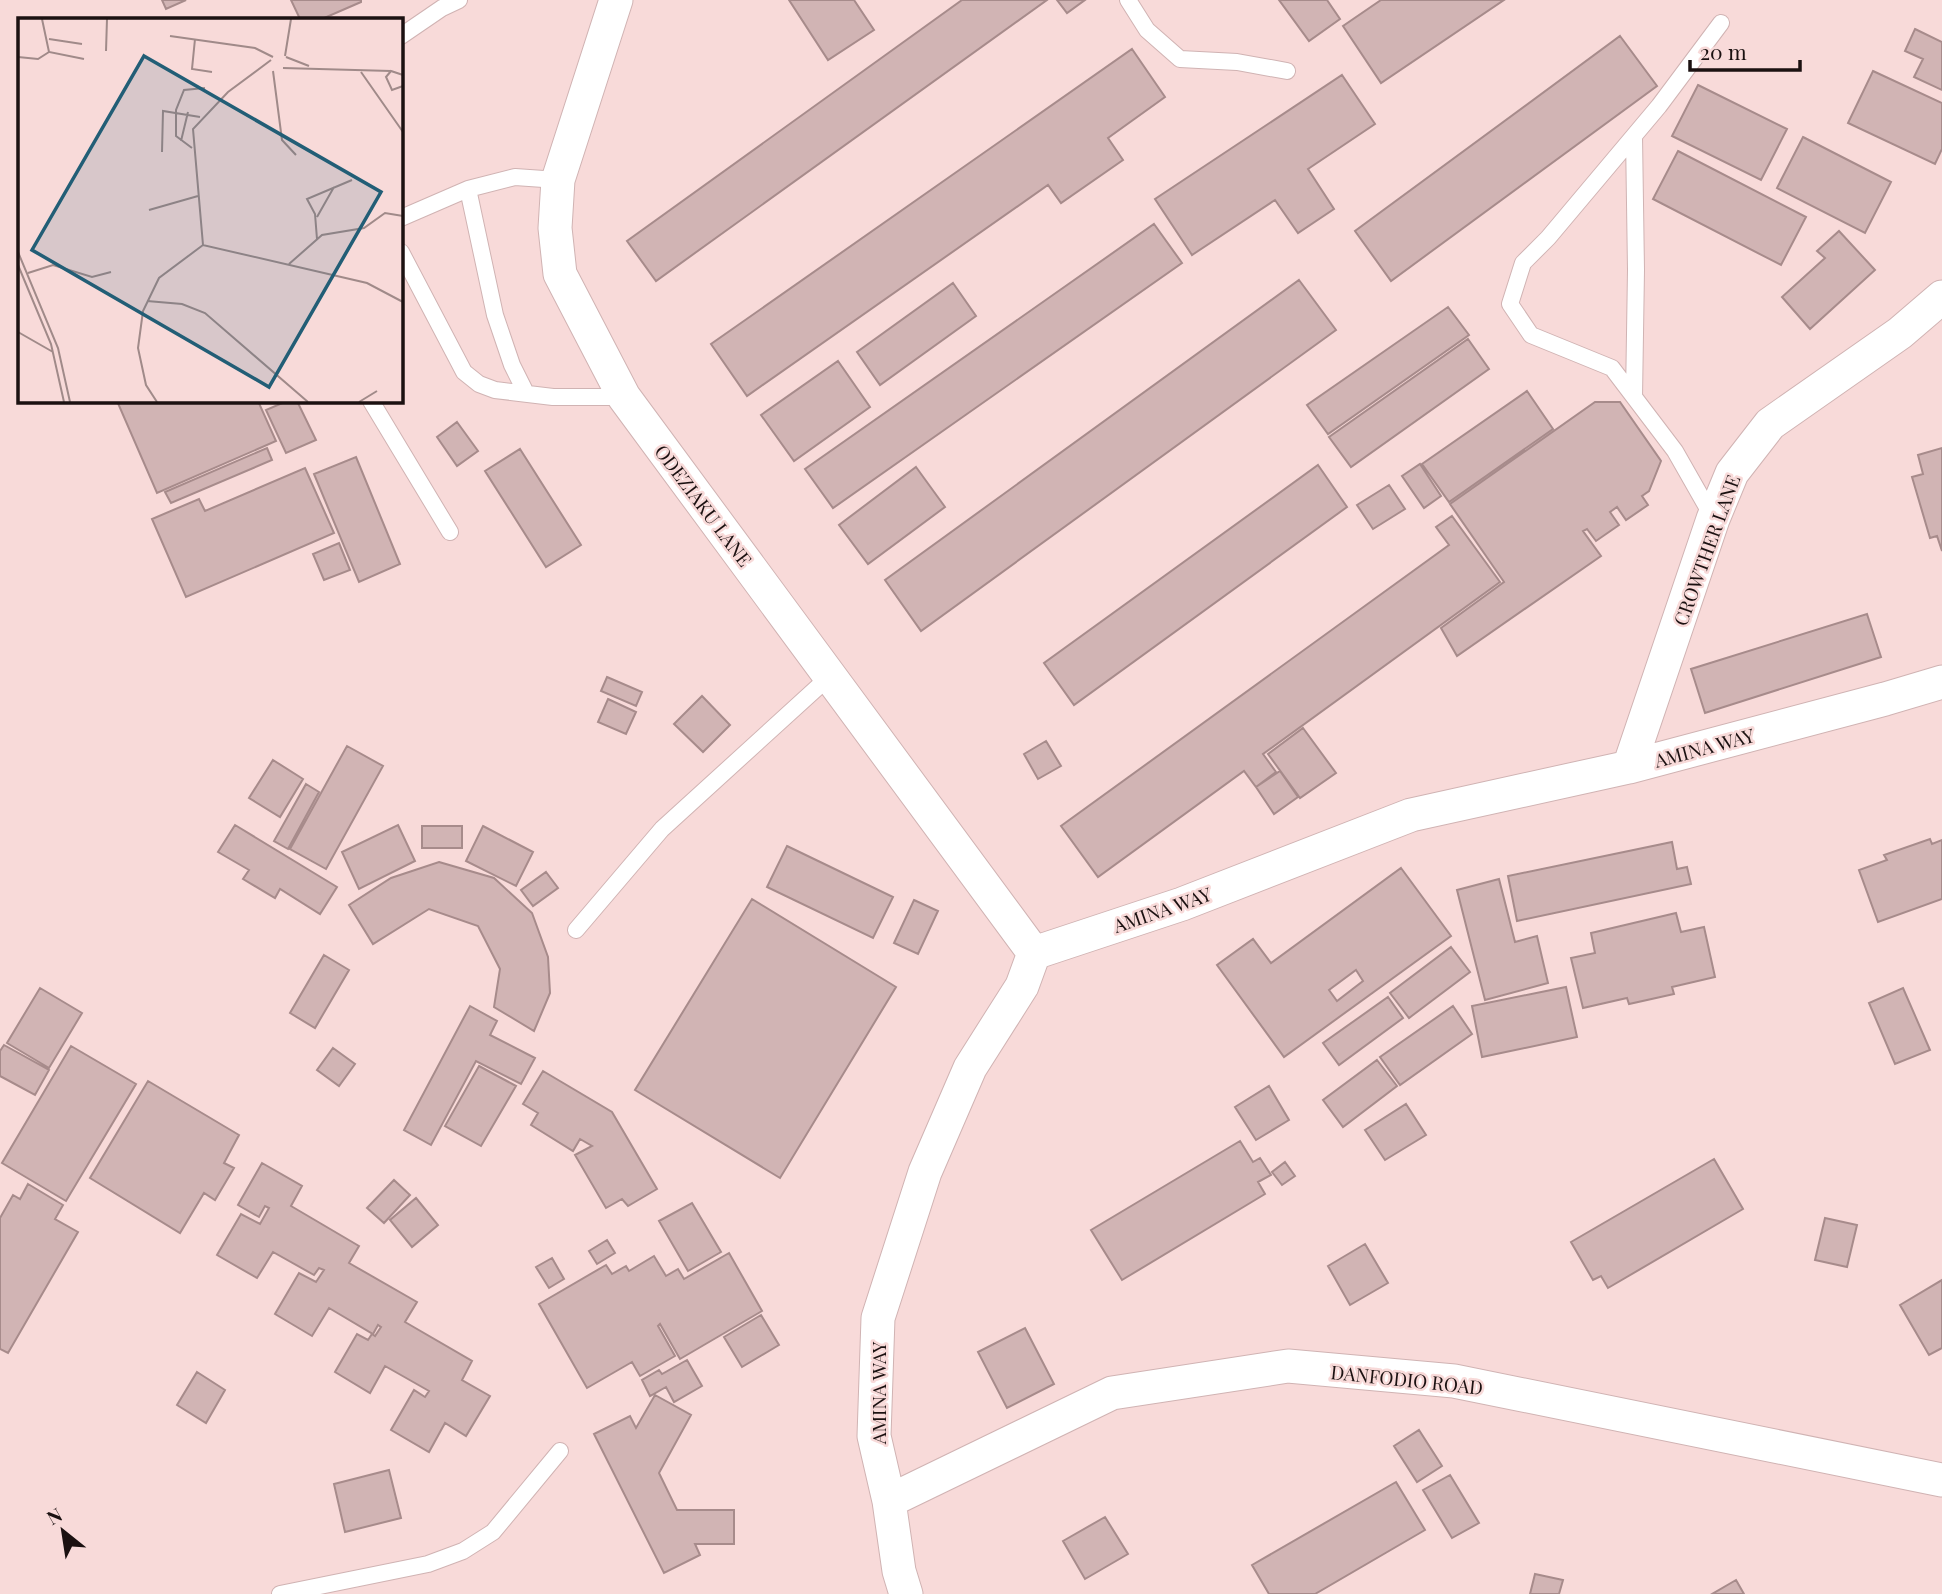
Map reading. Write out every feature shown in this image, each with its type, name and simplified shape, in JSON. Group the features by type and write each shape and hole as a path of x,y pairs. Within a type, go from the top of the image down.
{"street":[{"name":"ODEZIAKU LANE","path":"616,0 558,180 555,228 560,274 624,397 1034,953"},
{"name":"CROWTHER LANE","path":"1629,767 1713,519 1732,473 1770,424 1900,333 1942,297"},
{"name":"AMINA WAY","path":"906,1594 899,1572 889,1501 874,1436 878,1318 925,1172 970,1068 1022,986 1034,953 1182,904 1411,815 1629,767 1942,682"},
{"name":"DANFODIO ROAD","path":"889,1501 1112,1393 1288,1367 1454,1381 1942,1480"}],"lane":[{"path":"402,35 458,0"},
{"path":"1128,0 1147,30 1180,59 1237,62 1287,71"},
{"path":"1713,519 1675,451 1612,368 1531,335 1510,304 1523,263 1548,238 1659,106 1721,23"},
{"path":"1634,136 1634,397"},
{"path":"402,218 468,190 515,177 558,180"},
{"path":"468,190 495,315 512,365 526,393"},
{"path":"402,255 464,372 479,384 495,390 553,397 624,397"},
{"path":"372,402 450,532"},
{"path":"576,930 662,829 830,676"},
{"path":"279,1594 428,1564 463,1551 493,1532 560,1451"}],"building":[{"path":"162,0 186,0 166,9"},
{"path":"291,0 361,0 324,18 300,18"},
{"path":"789,0 854,0 874,30 828,60"},
{"path":"962,0 1047,0 656,281 627,241"},
{"path":"1057,0 1085,0 1067,13"},
{"path":"1279,0 1327,0 1340,19 1309,41"},
{"path":"1381,0 1504,0 1381,83 1343,26"},
{"path":"1915,29 1942,42 1942,90 1914,77 1923,59 1905,51"},
{"path":"1620,36 1657,86 1391,281 1355,231"},
{"path":"1132,49 1165,97 1108,138 1123,160 1061,203 1048,185 747,396 711,344"},
{"path":"1873,71 1942,103 1942,149 1935,164 1848,123"},
{"path":"1342,75 1375,124 1308,169 1334,209 1298,233 1275,200 1192,255 1155,199"},
{"path":"1698,85 1787,129 1761,180 1672,136"},
{"path":"1803,137 1891,182 1865,233 1777,188"},
{"path":"1678,151 1806,217 1781,265 1653,199"},
{"path":"1154,224 1182,263 833,508 805,469"},
{"path":"1839,231 1875,270 1810,329 1782,297 1825,258 1817,251"},
{"path":"1299,280 1336,330 921,631 885,580"},
{"path":"953,283 976,316 880,385 857,352"},
{"path":"1448,307 1469,335 1328,434 1307,405"},
{"path":"1468,339 1489,369 1351,467 1329,437"},
{"path":"838,361 870,407 794,461 761,415"},
{"path":"1527,391 1553,429 1449,502 1422,464"},
{"path":"117,402 258,402 276,441 157,493"},
{"path":"285,402 297,402 316,440 286,453 266,410"},
{"path":"1595,402 1620,402 1661,461 1649,491 1642,496 1648,505 1626,520 1617,507 1610,512 1619,525 1596,541 1587,529 1583,531 1601,556 1457,656 1441,628 1504,582 1450,504"},
{"path":"457,422 478,451 457,466 437,437"},
{"path":"267,448 272,460 171,503 165,492"},
{"path":"1942,448 1942,551 1937,536 1930,538 1912,477 1923,474 1918,455"},
{"path":"520,449 581,545 546,567 485,471"},
{"path":"356,457 400,564 359,582 314,474"},
{"path":"1420,464 1441,496 1424,508 1402,476"},
{"path":"1318,465 1347,507 1074,705 1044,663"},
{"path":"916,467 945,507 868,564 839,525"},
{"path":"305,468 334,533 186,597 152,519 199,499 205,511"},
{"path":"1389,485 1405,509 1373,529 1357,505"},
{"path":"1452,516 1500,582 1263,754 1276,772 1256,787 1244,771 1098,877 1061,826 1449,545 1436,527"},
{"path":"339,543 350,570 324,580 313,554"},
{"path":"1867,614 1881,657 1705,713 1691,669"},
{"path":"607,677 642,692 636,706 601,691"},
{"path":"702,696 730,725 703,752 674,724"},
{"path":"608,699 636,712 626,734 598,722"},
{"path":"1303,728 1336,773 1300,798 1268,754"},
{"path":"1046,741 1061,766 1038,779 1024,754"},
{"path":"347,746 383,766 326,869 290,849"},
{"path":"273,760 303,779 280,817 249,798"},
{"path":"1280,771 1298,797 1274,814 1256,787"},
{"path":"306,784 319,792 288,849 274,841"},
{"path":"235,825 337,887 320,914 280,889 275,898 243,879 249,870 218,852"},
{"path":"398,825 415,861 359,889 342,852"},
{"path":"422,826 462,826 462,848 422,848"},
{"path":"483,826 533,852 516,886 466,861"},
{"path":"1930,839 1932,844 1942,840 1942,899 1878,922 1859,870 1887,860 1884,855"},
{"path":"1672,842 1677,869 1687,867 1691,884 1517,921 1508,876"},
{"path":"787,846 893,897 873,938 767,887"},
{"path":"439,862 494,878 532,913 548,957 550,993 534,1031 494,1007 500,969 478,926 429,909 373,944 349,905 391,878"},
{"path":"1401,868 1451,936 1284,1057 1217,965 1253,939 1271,963","holes":["1356,970 1363,981 1337,1001 1329,990"]},
{"path":"546,872 558,888 533,906 521,890"},
{"path":"1499,879 1515,942 1537,936 1548,983 1485,1000 1457,890"},
{"path":"752,899 896,987 780,1178 635,1090"},
{"path":"914,900 938,911 918,954 894,943"},
{"path":"1676,913 1681,932 1704,927 1715,977 1672,987 1674,994 1629,1004 1627,998 1583,1008 1571,958 1595,953 1591,933"},
{"path":"1451,947 1470,972 1409,1018 1390,993"},
{"path":"324,955 349,970 315,1028 290,1013"},
{"path":"1566,987 1577,1037 1482,1057 1472,1006"},
{"path":"40,988 82,1013 49,1068 7,1043"},
{"path":"1903,988 1930,1050 1895,1064 1869,1003"},
{"path":"1388,997 1403,1018 1339,1065 1323,1043"},
{"path":"470,1006 497,1021 490,1035 535,1058 521,1084 476,1061 431,1145 404,1130"},
{"path":"1453,1006 1472,1034 1400,1085 1380,1057"},
{"path":"4,1045 49,1070 35,1095 0,1076 0,1051"},
{"path":"71,1046 136,1084 66,1201 2,1163"},
{"path":"333,1048 355,1064 339,1086 317,1070"},
{"path":"1377,1060 1397,1086 1343,1127 1323,1100"},
{"path":"479,1066 516,1086 481,1146 445,1126"},
{"path":"543,1071 612,1112 657,1189 628,1206 622,1199 606,1208 575,1155 592,1146 580,1139 573,1151 531,1125 538,1113 523,1104"},
{"path":"148,1081 239,1135 224,1163 234,1168 215,1200 204,1193 180,1233 90,1178"},
{"path":"1269,1086 1289,1120 1256,1140 1235,1107"},
{"path":"1406,1104 1426,1135 1385,1160 1365,1130"},
{"path":"1240,1141 1253,1162 1260,1158 1271,1175 1258,1182 1265,1194 1122,1280 1091,1230"},
{"path":"1714,1159 1743,1209 1608,1288 1601,1276 1593,1280 1571,1242"},
{"path":"1285,1162 1295,1176 1282,1185 1272,1172"},
{"path":"262,1163 302,1186 291,1206 359,1246 349,1263 417,1302 405,1322 472,1361 462,1380 490,1396 466,1436 445,1423 429,1452 391,1430 414,1390 425,1397 429,1391 385,1366 370,1393 335,1372 357,1334 368,1340 372,1334 375,1336 381,1327 378,1325 373,1334 329,1308 312,1336 275,1314 299,1273 316,1282 324,1270 319,1268 314,1275 273,1252 257,1278 217,1255 241,1214 260,1224 269,1208 265,1206 259,1217 238,1205"},
{"path":"394,1180 410,1195 384,1223 367,1208"},
{"path":"28,1184 63,1205 55,1219 78,1232 8,1353 0,1349 0,1218 13,1195 20,1199"},
{"path":"416,1198 438,1225 412,1247 390,1220"},
{"path":"692,1203 721,1252 688,1271 659,1221"},
{"path":"1825,1218 1857,1225 1847,1267 1815,1260"},
{"path":"607,1240 615,1253 597,1264 589,1251"},
{"path":"1365,1244 1388,1283 1350,1305 1328,1266"},
{"path":"729,1253 762,1311 680,1359 660,1324 658,1326 675,1356 640,1376 632,1362 587,1388 539,1304 606,1265 612,1274 626,1266 629,1271 654,1256 666,1276 678,1269 684,1279"},
{"path":"552,1258 564,1279 549,1288 536,1267"},
{"path":"1942,1280 1942,1348 1929,1355 1900,1305"},
{"path":"761,1315 779,1345 742,1367 724,1337"},
{"path":"1025,1328 1054,1384 1007,1408 978,1352"},
{"path":"687,1360 702,1386 674,1402 666,1387 650,1396 642,1380 659,1370 662,1374"},
{"path":"197,1372 225,1390 206,1423 177,1405"},
{"path":"655,1395 691,1415 659,1473 677,1510 734,1510 734,1544 695,1544 700,1555 664,1573 594,1434 630,1416 636,1428"},
{"path":"1419,1430 1442,1466 1417,1482 1394,1446"},
{"path":"389,1470 401,1518 345,1532 334,1484"},
{"path":"1450,1475 1479,1523 1452,1538 1423,1490"},
{"path":"1396,1482 1425,1530 1315,1594 1269,1594 1252,1565"},
{"path":"1105,1517 1128,1554 1085,1579 1063,1541"},
{"path":"1535,1574 1563,1580 1559,1594 1530,1594"},
{"path":"1736,1580 1744,1594 1712,1594"}]}
